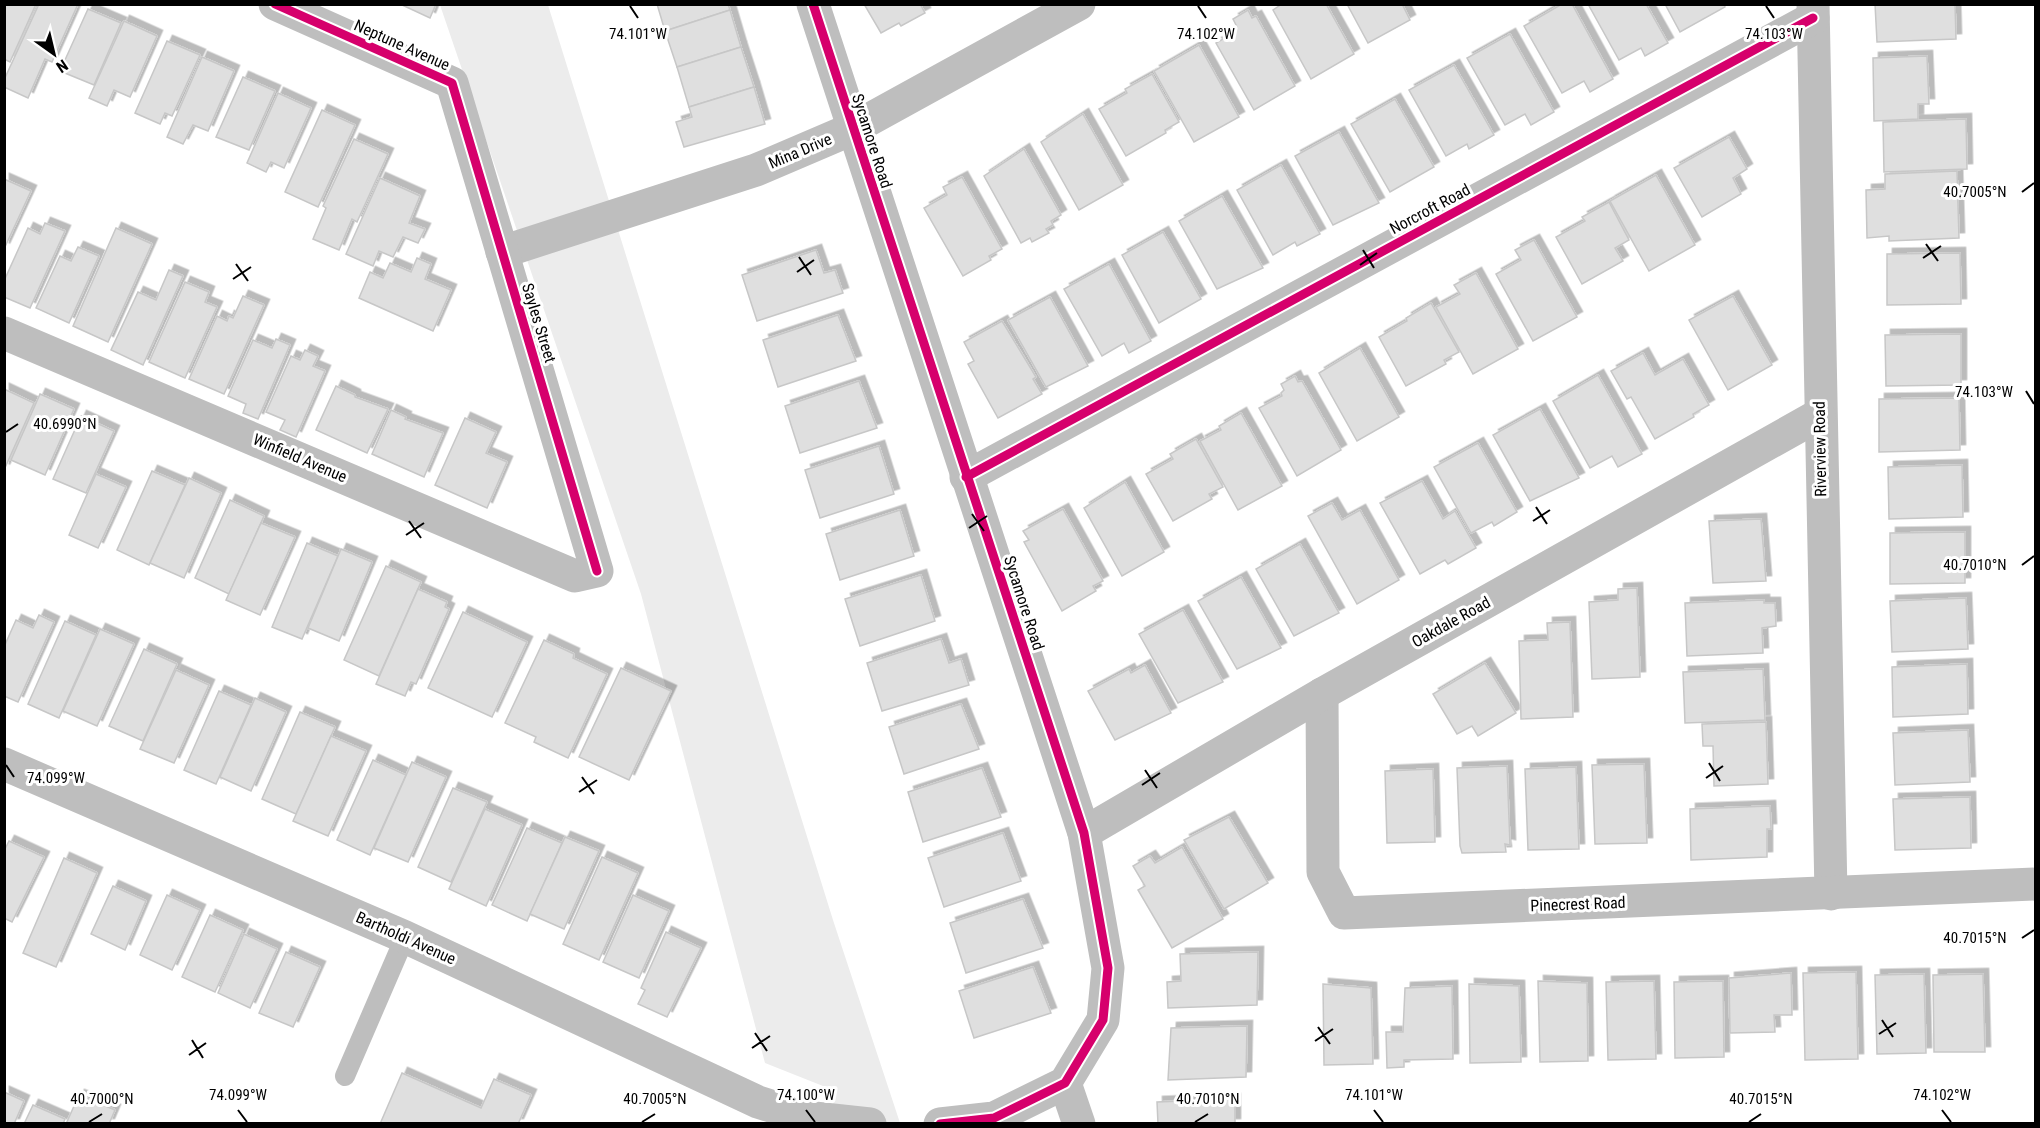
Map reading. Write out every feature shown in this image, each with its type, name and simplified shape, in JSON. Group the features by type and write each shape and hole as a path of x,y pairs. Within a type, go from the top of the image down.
{"street":[{"name":"Neptune Avenue","path":"274,4 452,83"},
{"name":"Sycamore Road","path":"813,4 1084,833 1108,968 1103,1020 1065,1083"},
{"name":"Mina Drive","path":"502,252 756,170 852,129 1079,4"},
{"name":"Riverview Road","path":"1813,11 1819,416 1831,894"},
{"name":"Norcroft Road","path":"966,477 1813,11"},
{"name":"Sayles Street","path":"452,83 597,571"},
{"name":"Winfield Avenue","path":"4,333 575,576 597,571"},
{"name":"Oakdale Road","path":"1084,833 1322,694 1819,416"},
{"name":"Pinecrest Road","path":"1322,694 1323,872 1344,913 2036,884"},
{"name":"Bartholdi Avenue","path":"4,764 405,937 758,1102 806,1120"},
{"path":"940,1124 994,1118 1065,1083 1080,1124"},
{"path":"806,1120 870,1124"}],"lane":[{"path":"345,1076 405,937"}],"shaded area":[{"path":"440,5 548,5 833,920 900,1123 839,1123 828,1088 765,1063 641,594"}],"building":[{"path":"4,4 36,4 10,62 4,59"},
{"path":"39,4 78,4 52,62 45,59 28,98 4,87 4,80"},
{"path":"400,4 436,4 430,18"},
{"path":"657,4 728,4 730,10 665,31"},
{"path":"864,4 920,4 925,13 901,26 899,23 881,33"},
{"path":"1282,4 1326,4 1354,54 1311,79 1273,10"},
{"path":"1347,4 1402,4 1410,20 1368,43"},
{"path":"1562,4 1572,4 1613,79 1590,92 1584,81 1562,93 1524,26"},
{"path":"1588,4 1646,4 1668,43 1645,56 1641,48 1619,60"},
{"path":"1665,4 1724,4 1725,7 1680,32"},
{"path":"1875,4 1955,4 1956,39 1877,42"},
{"path":"88,9 121,23 94,85 60,71"},
{"path":"730,10 741,47 677,67 665,31"},
{"path":"1248,10 1252,18 1256,16 1295,86 1254,110 1216,43 1235,32 1233,29 1237,27 1233,19"},
{"path":"124,21 157,36 130,97 114,90 107,106 89,98"},
{"path":"1510,34 1554,112 1531,125 1525,114 1505,125 1467,58"},
{"path":"167,41 200,55 172,116 165,113 160,124 135,113"},
{"path":"1199,45 1239,117 1194,142 1154,71"},
{"path":"741,47 754,87 689,107 677,67"},
{"path":"1927,56 1929,104 1918,104 1918,119 1874,121 1873,58"},
{"path":"202,57 234,71 208,131 193,125 183,144 167,137"},
{"path":"1454,65 1494,135 1469,149 1467,144 1446,156 1409,90"},
{"path":"1152,74 1179,122 1165,130 1166,133 1126,156 1099,109 1127,93 1125,89"},
{"path":"243,77 275,91 249,150 216,137"},
{"path":"754,87 765,124 684,147 676,122 692,117 689,107"},
{"path":"278,93 311,108 284,168 271,162 266,172 247,163"},
{"path":"1395,99 1434,167 1390,192 1351,124"},
{"path":"322,110 355,125 318,207 285,192"},
{"path":"1083,114 1123,185 1079,210 1041,142"},
{"path":"1966,119 1967,169 1884,172 1883,122"},
{"path":"1339,132 1379,203 1333,225 1295,156"},
{"path":"1729,137 1747,169 1733,178 1741,194 1702,217 1674,168"},
{"path":"354,139 388,154 357,222 352,219 339,250 313,239 326,208 323,206"},
{"path":"1024,149 1061,215 1051,221 1053,225 1046,229 1049,233 1032,242 1030,238 1021,243 984,176"},
{"path":"1281,165 1320,234 1297,246 1295,242 1273,255 1237,190"},
{"path":"1957,171 1959,238 1889,241 1889,236 1867,238 1866,190 1885,189 1885,174"},
{"path":"1656,175 1695,245 1649,271 1610,201"},
{"path":"962,177 1002,249 989,256 991,260 963,276 924,208 947,195 943,187"},
{"path":"380,178 420,196 409,223 425,229 418,243 403,237 393,257 379,251 373,266 346,254"},
{"path":"4,179 31,191 4,249"},
{"path":"1222,196 1263,268 1217,289 1179,221"},
{"path":"1609,202 1629,240 1615,248 1623,261 1582,284 1556,237 1585,221 1582,217"},
{"path":"45,223 65,231 30,308 4,297 4,281 28,228 40,234"},
{"path":"116,228 152,244 108,342 73,326"},
{"path":"1163,232 1201,299 1159,323 1122,255"},
{"path":"1534,240 1577,317 1533,341 1496,274 1521,260 1515,250"},
{"path":"78,247 99,256 69,323 36,308 60,256 71,261"},
{"path":"816,250 824,273 835,270 843,293 757,321 742,275"},
{"path":"1960,253 1961,304 1887,305 1887,254"},
{"path":"417,258 431,264 425,279 451,290 433,331 359,298 370,272 383,278 390,263 411,272"},
{"path":"1109,264 1151,341 1129,353 1124,343 1102,356 1064,289"},
{"path":"169,270 183,276 143,365 111,350 138,292 156,300"},
{"path":"1476,273 1518,349 1473,374 1436,307 1460,294 1454,285"},
{"path":"185,282 209,292 205,302 217,307 185,378 149,362"},
{"path":"243,296 264,305 224,394 189,379 217,316 227,321 229,316 233,318"},
{"path":"1733,296 1772,365 1728,390 1689,320"},
{"path":"1050,297 1088,366 1046,387 1008,320"},
{"path":"1431,303 1459,352 1444,360 1446,364 1406,386 1379,337 1407,321 1406,318"},
{"path":"838,315 856,361 778,387 763,340"},
{"path":"1002,321 1036,377 1033,379 1042,394 998,418 968,364 974,361 964,342"},
{"path":"1961,334 1961,385 1886,386 1885,335"},
{"path":"276,339 290,345 258,419 243,413 246,404 228,396 253,340 272,348"},
{"path":"1360,348 1399,417 1357,441 1319,373"},
{"path":"305,350 318,356 313,366 325,371 296,437 280,430 285,420 266,412 291,356 300,360"},
{"path":"1643,353 1655,375 1683,359 1709,405 1693,414 1694,417 1655,439 1631,397 1627,399 1611,371"},
{"path":"1598,375 1642,454 1618,467 1612,456 1590,468 1553,401"},
{"path":"1295,376 1298,382 1302,381 1341,450 1297,476 1259,408 1282,396 1281,393 1284,390 1281,384"},
{"path":"859,381 877,428 800,453 785,406"},
{"path":"336,386 355,397 388,409 367,453 316,430"},
{"path":"4,389 34,403 4,470"},
{"path":"40,394 74,409 45,475 11,460"},
{"path":"1959,398 1960,450 1879,452 1879,399"},
{"path":"1540,409 1579,478 1530,501 1493,435"},
{"path":"391,410 406,417 405,419 443,433 424,477 372,454"},
{"path":"1241,413 1282,486 1238,510 1200,441 1221,430 1219,426"},
{"path":"81,416 114,431 86,493 53,479"},
{"path":"465,418 496,432 486,453 507,462 487,508 435,485"},
{"path":"1196,439 1223,487 1209,494 1212,499 1173,521 1146,474 1173,459 1170,454"},
{"path":"1478,443 1517,512 1494,526 1492,522 1471,533 1434,467"},
{"path":"879,446 894,494 820,518 805,470"},
{"path":"1962,465 1963,517 1889,519 1888,467"},
{"path":"152,471 185,485 149,565 117,550"},
{"path":"96,474 126,487 98,548 69,535"},
{"path":"189,478 221,493 184,578 150,563"},
{"path":"1422,481 1443,519 1455,511 1476,548 1448,564 1445,560 1420,574 1380,503"},
{"path":"1125,482 1164,552 1122,576 1084,508"},
{"path":"230,500 264,516 229,594 195,578"},
{"path":"1332,503 1342,520 1360,510 1399,580 1357,604 1308,516"},
{"path":"1063,509 1103,581 1093,586 1096,591 1062,611 1024,542 1029,540 1023,531"},
{"path":"900,510 914,556 840,580 826,534"},
{"path":"1761,519 1766,581 1713,583 1709,521"},
{"path":"261,523 295,537 260,615 226,600"},
{"path":"1965,532 1965,583 1890,584 1890,533"},
{"path":"307,543 338,556 302,639 272,627"},
{"path":"1300,544 1339,613 1294,636 1256,569"},
{"path":"341,549 372,562 339,641 308,628"},
{"path":"386,566 421,582 379,676 344,660"},
{"path":"921,575 935,621 860,646 845,599"},
{"path":"1241,577 1281,648 1237,669 1198,601"},
{"path":"1637,588 1640,677 1592,679 1589,602 1618,600 1618,589"},
{"path":"418,589 447,602 445,607 449,609 416,684 411,682 405,696 376,684"},
{"path":"1966,598 1968,649 1892,652 1890,601"},
{"path":"1764,600 1764,603 1775,603 1776,626 1762,628 1763,653 1687,656 1685,603"},
{"path":"1183,610 1223,682 1178,703 1139,634"},
{"path":"463,612 527,642 492,717 428,688"},
{"path":"39,615 54,622 18,702 4,696 4,647 16,620 33,628"},
{"path":"65,621 96,635 59,718 28,704"},
{"path":"1570,622 1573,717 1521,719 1519,641 1548,640 1547,623"},
{"path":"100,629 134,644 97,726 63,711"},
{"path":"941,639 949,663 961,659 969,685 882,711 867,663"},
{"path":"544,640 574,654 573,658 607,674 568,758 534,742 536,737 505,723"},
{"path":"144,649 177,664 143,741 109,726"},
{"path":"1485,663 1516,713 1478,736 1472,726 1457,734 1433,694"},
{"path":"1967,664 1968,714 1893,717 1892,667"},
{"path":"1145,665 1171,713 1115,740 1088,691 1129,669 1131,673"},
{"path":"621,668 671,691 629,780 579,757"},
{"path":"1763,669 1765,720 1685,723 1683,672"},
{"path":"176,670 209,685 174,763 140,749"},
{"path":"219,691 251,705 216,784 184,770"},
{"path":"255,698 286,712 251,791 220,777"},
{"path":"961,704 979,749 904,774 889,727"},
{"path":"300,712 335,727 296,814 262,799"},
{"path":"1766,722 1768,784 1714,786 1713,746 1703,746 1702,724"},
{"path":"1968,730 1970,782 1895,785 1893,733"},
{"path":"331,736 366,751 328,836 293,821"},
{"path":"373,760 406,775 370,855 337,840"},
{"path":"412,762 446,777 408,862 374,848"},
{"path":"1644,764 1647,843 1595,844 1592,765"},
{"path":"1507,766 1510,845 1505,844 1506,852 1462,853 1457,768"},
{"path":"1576,767 1579,849 1528,850 1525,769"},
{"path":"982,768 1001,817 923,842 908,792"},
{"path":"1433,769 1435,842 1387,843 1385,771"},
{"path":"453,788 487,802 451,882 418,867"},
{"path":"1970,797 1971,848 1895,850 1893,799"},
{"path":"1770,806 1771,829 1767,829 1767,857 1691,860 1690,809"},
{"path":"485,809 522,825 486,906 449,889"},
{"path":"1229,817 1268,883 1224,909 1184,840"},
{"path":"527,828 562,843 527,921 492,905"},
{"path":"1003,833 1021,881 944,907 928,858"},
{"path":"565,837 599,851 564,929 530,914"},
{"path":"9,841 44,857 12,922 4,918 4,851"},
{"path":"1182,847 1223,919 1172,948 1138,890 1145,886 1133,866 1150,856 1155,863"},
{"path":"602,857 638,873 599,960 563,944"},
{"path":"64,858 97,873 56,967 23,953"},
{"path":"113,886 146,901 125,950 91,934"},
{"path":"167,895 200,910 172,970 140,955"},
{"path":"633,895 669,911 639,978 603,962"},
{"path":"1023,899 1043,948 966,973 950,923"},
{"path":"210,915 243,930 215,992 182,977"},
{"path":"666,932 701,948 667,1017 638,1004 645,990 641,988"},
{"path":"244,934 277,949 250,1008 218,993"},
{"path":"286,952 320,967 293,1027 259,1013"},
{"path":"1258,952 1257,1005 1168,1008 1167,982 1181,981 1180,954"},
{"path":"1033,967 1051,1013 974,1038 959,991"},
{"path":"1856,972 1858,1059 1805,1060 1803,973"},
{"path":"1791,973 1792,1015 1774,1015 1775,1032 1730,1033 1729,978"},
{"path":"1924,974 1926,1053 1877,1054 1875,975"},
{"path":"1983,974 1985,1052 1934,1052 1933,975"},
{"path":"1538,981 1587,983 1588,1061 1540,1062"},
{"path":"1654,981 1656,1059 1608,1060 1606,982"},
{"path":"1723,981 1724,1057 1675,1058 1674,982"},
{"path":"1323,984 1371,988 1373,1064 1324,1065"},
{"path":"1469,984 1519,986 1521,1062 1470,1063"},
{"path":"1452,986 1453,1059 1404,1060 1404,1067 1387,1068 1386,1032 1403,1032 1405,988"},
{"path":"1247,1026 1246,1077 1168,1080 1171,1028"},
{"path":"402,1073 481,1108 494,1079 531,1095 518,1124 380,1124"},
{"path":"4,1092 24,1101 14,1124 4,1124"},
{"path":"79,1095 115,1110 109,1124 66,1124"},
{"path":"1235,1099 1235,1124 1158,1124 1157,1102"},
{"path":"33,1105 65,1119 63,1124 24,1124"}],"cycle path":[{"path":"275,4 452,83 597,571"},
{"path":"813,4 1084,833 1108,968 1103,1020 1065,1083 994,1118 940,1124"},
{"path":"966,477 1813,18"}]}
